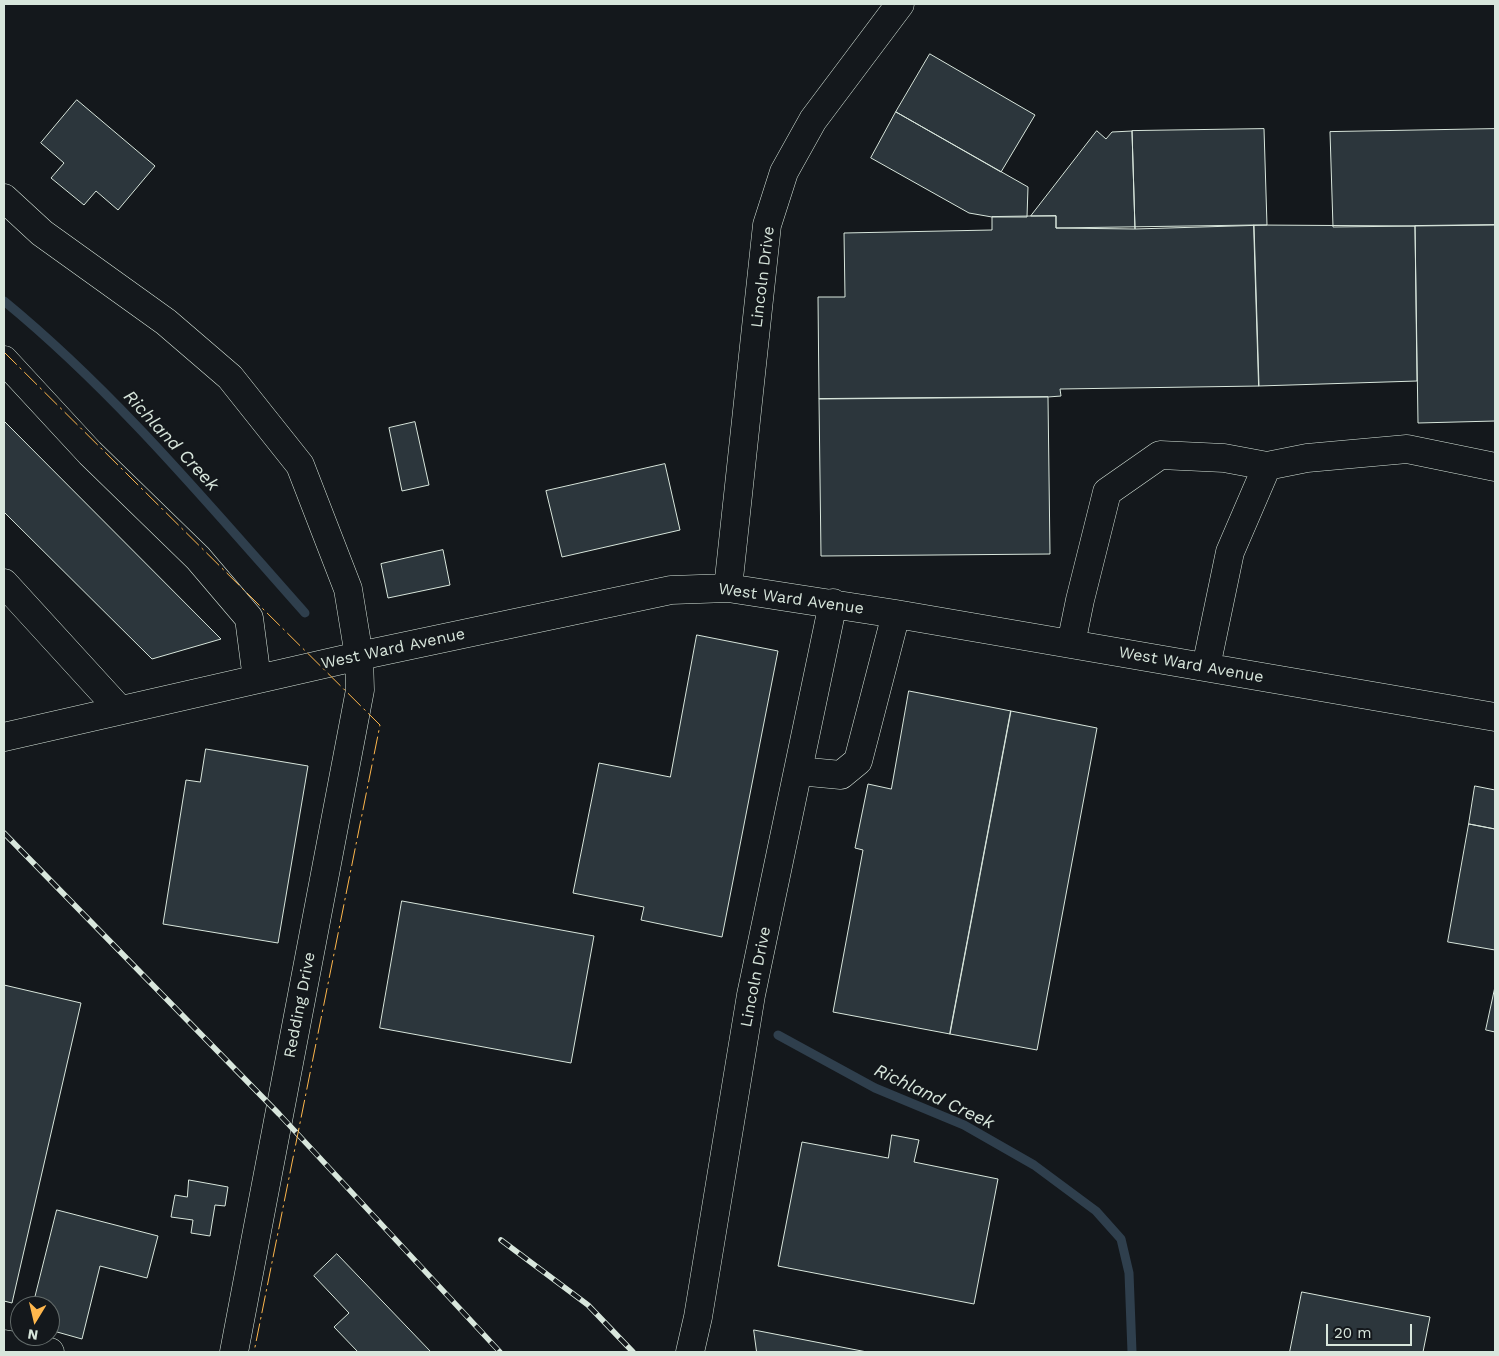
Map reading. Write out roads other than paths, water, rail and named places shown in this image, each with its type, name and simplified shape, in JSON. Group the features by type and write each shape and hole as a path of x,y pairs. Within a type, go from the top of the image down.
{"street":[{"name":"Lincoln Drive","path":"728,588 768,225 784,172 813,120 900,4"},
{"name":"Redding Drive","path":"4,198 42,233 166,322 230,377 300,465 348,589 359,656 360,690 234,1352"},
{"path":"4,360 90,453 198,558 248,618 257,679"},
{"path":"1071,644 1107,492 1160,456 1224,458 1267,466 1307,458 1407,449 1495,467"},
{"path":"1206,667 1230,552 1267,466"},
{"path":"4,584 120,710"},
{"name":"West Ward Avenue","path":"4,737 359,656 671,590 728,588 833,603 1495,717"},
{"name":"Lincoln Drive","path":"690,1352 698,1317 751,995 833,603"},
{"path":"798,771 841,775 858,761 896,614"},
{"path":"4,1344 50,1352"}],"waterway":[{"name":"Richland Creek","path":"4,301 85,373 123,412 197,491 305,613"},
{"name":"Richland Creek","path":"778,1035 875,1088 964,1125 1034,1165 1096,1211 1121,1239 1129,1273 1132,1352"}],"railway":[{"path":"4,833 279,1114 500,1352"},
{"path":"501,1240 588,1305 633,1352"}]}
